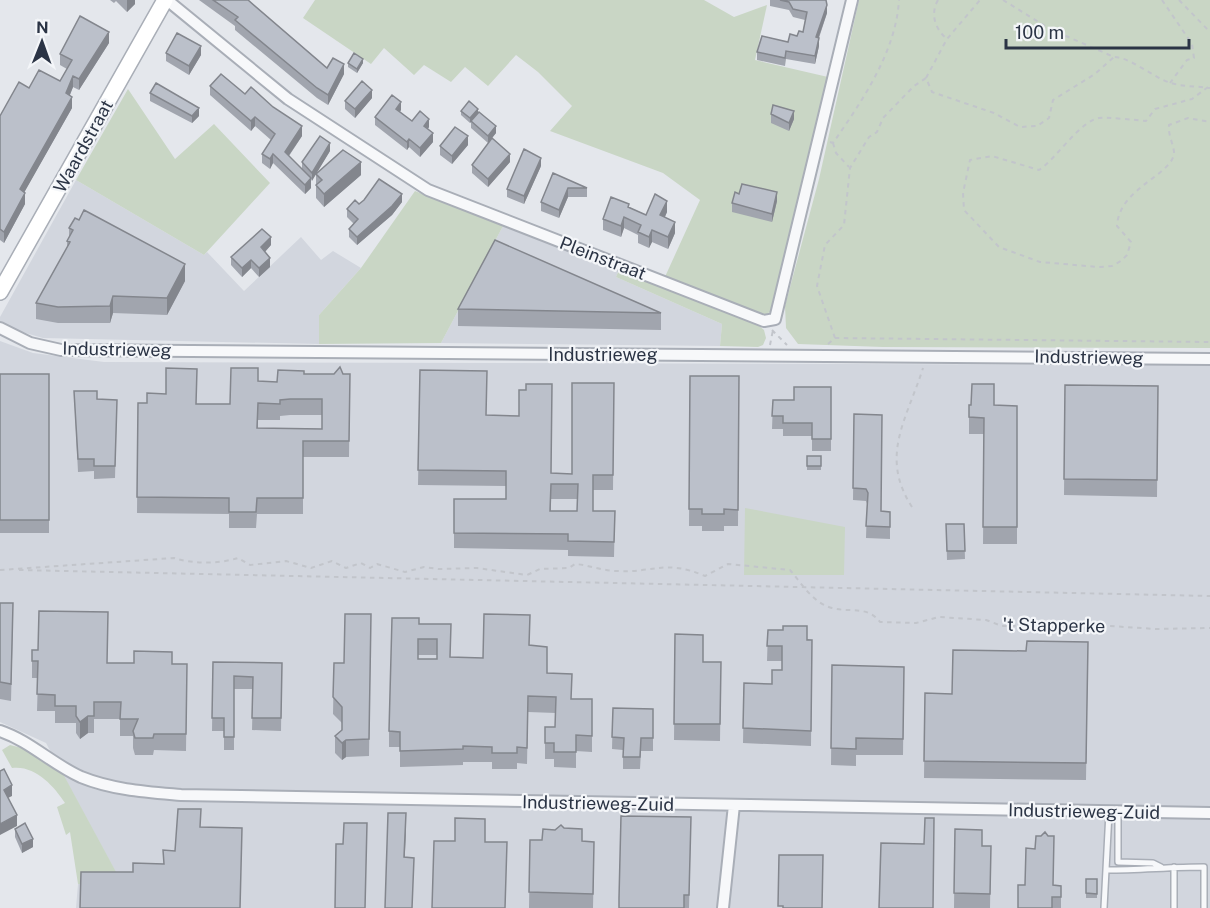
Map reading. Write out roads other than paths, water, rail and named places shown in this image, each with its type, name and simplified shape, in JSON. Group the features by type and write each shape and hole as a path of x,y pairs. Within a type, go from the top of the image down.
{"street":[{"name":"Waardstraat","path":"0,292 166,0"},
{"name":"Pleinstraat","path":"166,0 288,99 428,190 764,321 775,319 852,0"},
{"name":"Industrieweg","path":"0,328 30,343 61,350 1210,359"},
{"name":"Industrieweg-Zuid","path":"0,731 30,744 80,776 127,790 181,795 1210,813"},
{"path":"723,908 734,805"}],"lane":[{"path":"1113,812 1118,862 1153,863 1161,867"},
{"path":"1104,908 1113,812"},
{"path":"1107,870 1152,871 1161,867 1204,867 1204,908"},
{"path":"1174,867 1174,908"}]}
